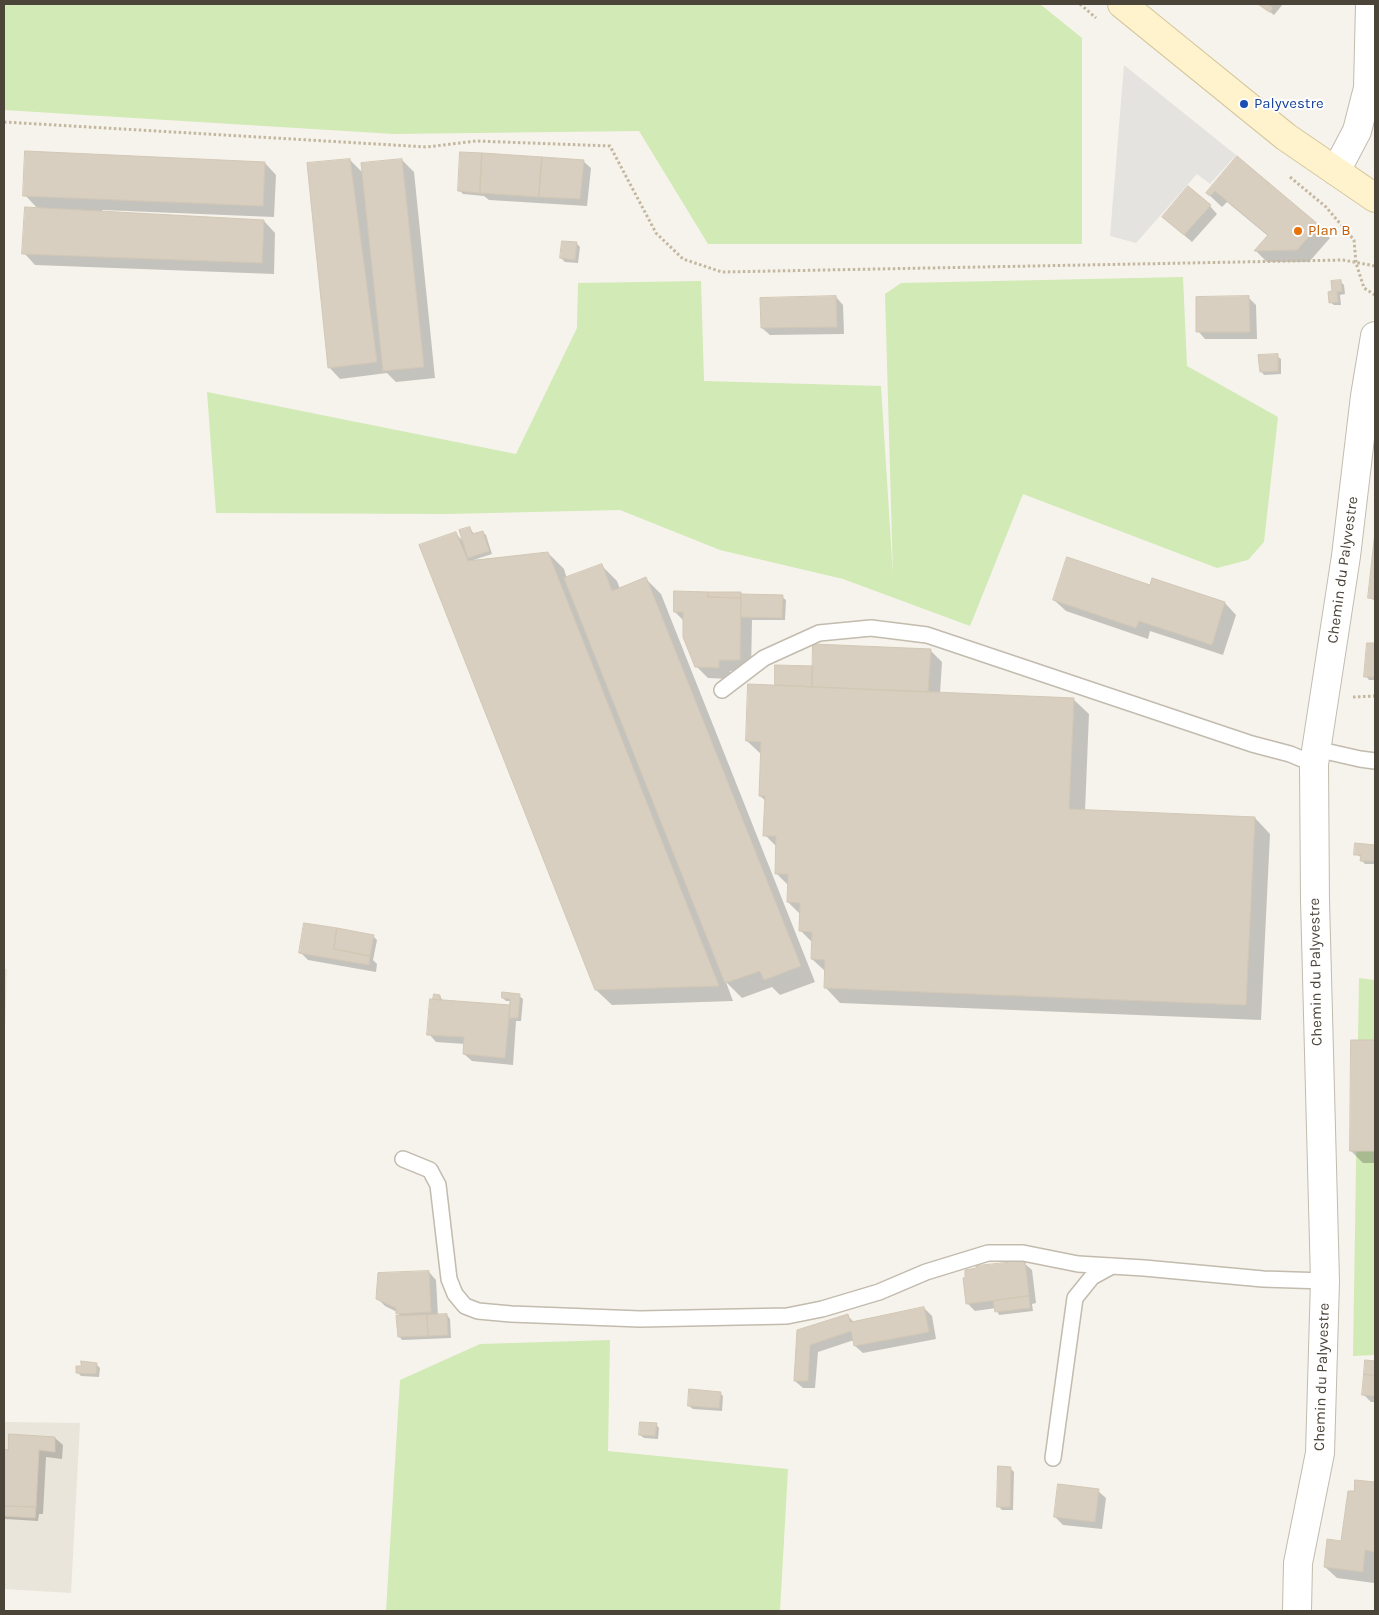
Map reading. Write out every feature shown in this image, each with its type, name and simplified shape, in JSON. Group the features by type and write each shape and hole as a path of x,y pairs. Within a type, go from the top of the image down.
{"main road":[{"path":"1122,4 1272,127 1375,198"}],"street":[{"path":"1336,171 1357,131 1368,88 1370,4"},
{"name":"Chemin du Palyvestre","path":"1297,1611 1298,1563 1320,1453 1325,1281 1314,900 1315,756 1346,556 1365,396 1375,336"}],"lane":[{"path":"722,690 764,658 819,633 871,628 908,632 927,635 1252,744 1290,754 1375,761"},
{"path":"403,1158 430,1170 438,1186 449,1278 455,1294 465,1306 478,1311 640,1319 787,1316 879,1292 926,1272 988,1253 1023,1253 1078,1264 1264,1279 1325,1281"},
{"path":"1053,1458 1075,1298 1092,1278 1112,1266"}],"path":[{"path":"1080,4 1100,22"},
{"path":"4,122 428,147 476,141 610,146 656,233 683,259 722,272 1343,260 1375,266"},
{"path":"1288,176 1326,207 1354,240 1356,263 1364,288 1375,295"}],"shaded area":[{"path":"1124,65 1236,155 1210,184 1197,174 1136,243 1110,236"},
{"path":"4,969 7,969 4,1053"},
{"path":"4,1422 80,1423 71,1593 4,1589"}],"green space":[{"path":"4,4 1040,4 1082,38 1082,244 708,244 639,131 394,134 4,110"},
{"path":"1183,277 1187,366 1278,417 1264,542 1248,560 1217,568 1023,494 970,626 843,579 720,550 620,510 447,514 216,513 207,392 516,454 577,328 578,283 701,281 704,381 881,386 893,575 885,294 901,283"},
{"path":"1359,978 1375,980 1375,1355 1353,1356"},
{"path":"610,1340 608,1451 788,1469 780,1611 386,1611 400,1380 480,1344"}],"building":[{"path":"1258,4 1268,4 1273,8 1270,12"},
{"path":"25,151 265,162 263,206 23,196"},
{"path":"460,152 482,153 480,193 458,191"},
{"path":"482,153 542,157 539,197 480,193"},
{"path":"1237,156 1319,225 1297,250 1254,251 1268,235 1215,191 1210,196 1206,193"},
{"path":"542,157 584,160 580,199 539,197"},
{"path":"350,159 377,362 328,368 307,163"},
{"path":"402,159 424,367 383,371 361,163"},
{"path":"1188,186 1211,205 1184,235 1162,217"},
{"path":"25,207 264,220 262,263 22,254"},
{"path":"562,241 577,242 575,260 560,258"},
{"path":"1341,280 1342,291 1337,292 1338,302 1329,303 1328,292 1332,291 1331,281"},
{"path":"836,296 837,327 761,328 760,298"},
{"path":"1249,296 1250,332 1196,332 1196,297"},
{"path":"1278,354 1278,371 1260,372 1258,355"},
{"path":"470,527 472,534 483,531 489,551 468,558 459,530"},
{"path":"456,532 468,561 548,552 719,986 595,990 419,545"},
{"path":"1375,532 1375,599 1368,598"},
{"path":"1067,557 1150,585 1152,578 1225,602 1212,645 1139,621 1136,628 1053,600"},
{"path":"602,564 612,591 646,577 801,966 764,980 760,971 725,983 564,578"},
{"path":"674,591 708,592 708,597 741,598 740,660 719,660 719,668 695,667 683,637 683,612 674,612"},
{"path":"708,592 741,592 741,598 708,597"},
{"path":"741,594 783,595 782,618 741,617"},
{"path":"1367,643 1375,643 1375,677 1364,677"},
{"path":"813,644 931,649 928,692 812,687"},
{"path":"775,665 813,666 812,687 775,685"},
{"path":"748,684 1074,698 1069,809 1255,817 1246,1005 824,988 825,960 811,959 812,932 799,931 800,903 787,902 788,874 775,874 776,836 763,836 765,796 759,796 761,742 746,741"},
{"path":"1355,843 1375,845 1375,861 1360,861 1361,855 1354,855"},
{"path":"304,923 337,928 334,949 370,956 369,965 299,953"},
{"path":"337,928 374,935 370,956 334,949"},
{"path":"502,992 520,994 518,1018 509,1018 510,999 502,998"},
{"path":"434,994 440,995 440,1000 433,999"},
{"path":"430,999 510,1005 505,1058 463,1054 464,1037 427,1035"},
{"path":"1351,1040 1375,1040 1375,1151 1350,1151"},
{"path":"1025,1261 1029,1296 966,1304 963,1278 965,1278 965,1270 976,1268 976,1266"},
{"path":"429,1271 431,1312 396,1314 396,1308 376,1299 378,1273"},
{"path":"1029,1296 1030,1308 995,1312 993,1301"},
{"path":"924,1307 929,1332 854,1346 851,1331 810,1345 808,1381 794,1381 797,1330 848,1314 850,1322"},
{"path":"447,1314 448,1335 428,1336 427,1315"},
{"path":"427,1315 428,1336 398,1337 396,1316"},
{"path":"1365,1360 1375,1361 1375,1376 1364,1374"},
{"path":"81,1361 97,1363 96,1374 76,1373 76,1366 81,1366"},
{"path":"1364,1374 1375,1376 1375,1396 1362,1395"},
{"path":"689,1389 721,1392 719,1408 688,1406"},
{"path":"640,1422 657,1423 655,1436 639,1435"},
{"path":"9,1434 55,1437 55,1452 39,1450 36,1507 4,1506 4,1449 8,1450"},
{"path":"998,1466 1011,1467 1010,1507 997,1507"},
{"path":"1355,1480 1375,1482 1375,1552 1365,1550 1363,1572 1324,1567 1327,1539 1341,1541 1348,1491 1354,1491"},
{"path":"1058,1484 1099,1489 1095,1522 1054,1517"},
{"path":"4,1506 36,1507 35,1518 4,1516"}],"place":[{"name":"Palyvestre","path":"1244,104"},
{"name":"Plan B","path":"1298,231"}]}
